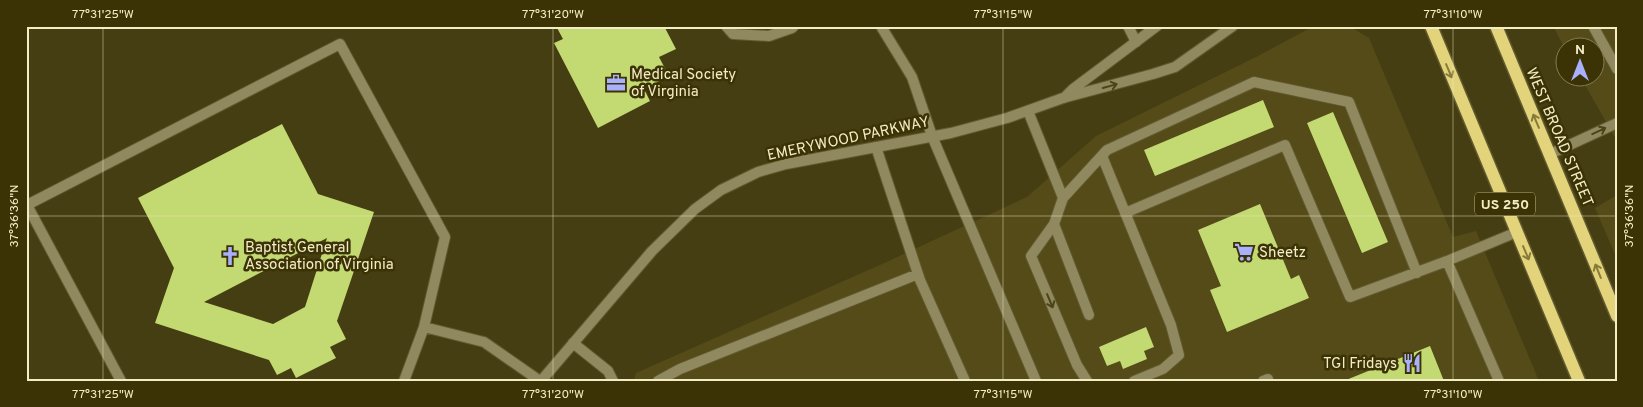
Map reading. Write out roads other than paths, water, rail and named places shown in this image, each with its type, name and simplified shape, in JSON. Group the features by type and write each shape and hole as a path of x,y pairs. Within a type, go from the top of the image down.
{"main road":[{"name":"US 250","path":"1430,26 1579,381"},
{"name":"WEST BROAD STREET","path":"1496,26 1617,316"}],"street":[{"path":"726,26 733,34 769,36 794,26"},
{"path":"1128,26 1136,42"},
{"name":"EMERYWOOD PARKWAY","path":"1063,98 1073,88 1157,26"},
{"name":"EMERYWOOD PARKWAY","path":"541,381 652,251 695,209 721,190 758,172 786,164 932,136 1006,118 1063,98 1175,67 1233,26"},
{"path":"1593,26 1617,68"},
{"path":"880,27 912,77 932,136 1036,381"},
{"path":"121,381 27,205 340,44 445,237 424,327 404,381"},
{"path":"1087,381 1077,365 1031,256 1054,224 1063,198 1107,150 1254,82 1349,102 1416,273"},
{"path":"1028,110 1063,198"},
{"path":"1550,154 1617,123"},
{"path":"1125,213 1285,145 1350,297 1447,261 1517,232"},
{"path":"876,147 918,274 965,381"},
{"path":"1102,156 1171,326 1180,355 1163,369 1134,381"},
{"path":"1054,224 1089,315"},
{"path":"1447,261 1499,381"},
{"path":"658,381 680,369 918,274"},
{"path":"424,327 484,342 541,381"},
{"path":"573,342 608,372 613,381"},
{"path":"1263,381 1268,379 1268,381"}],"place":[{"name":"Medical Society of Virginia","path":"616,83"},
{"name":"Sheetz","path":"1244,252"},
{"name":"Baptist General Association of Virginia","path":"230,256"},
{"name":"TGI Fridays","path":"1412,363"}]}
